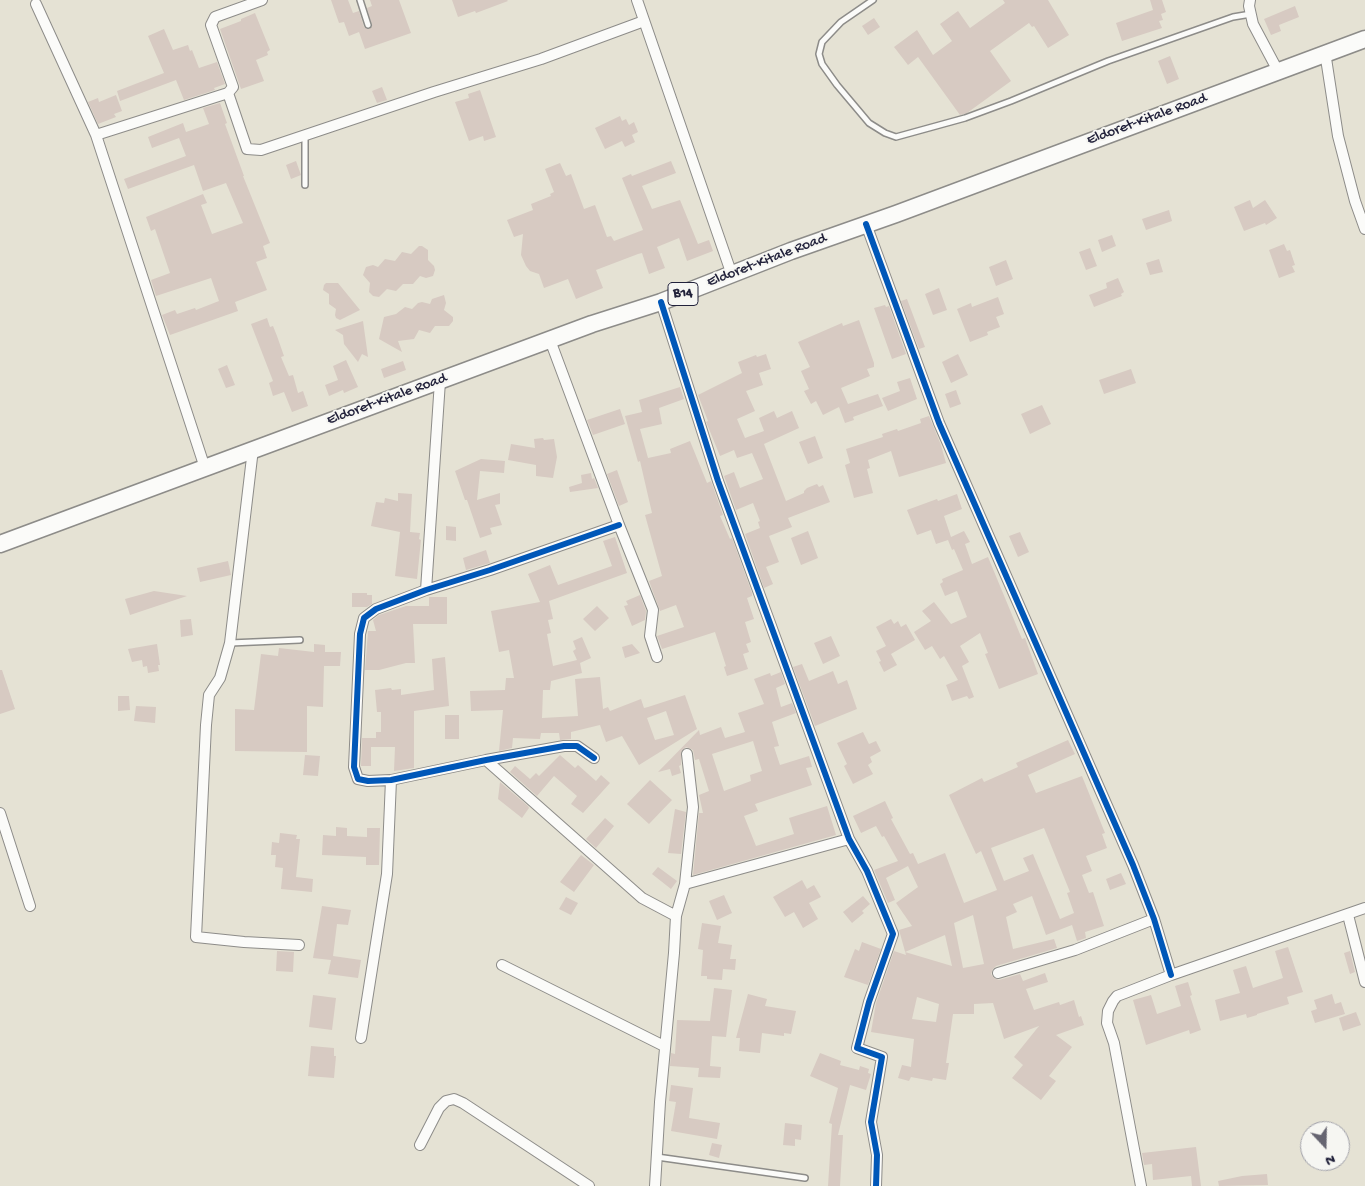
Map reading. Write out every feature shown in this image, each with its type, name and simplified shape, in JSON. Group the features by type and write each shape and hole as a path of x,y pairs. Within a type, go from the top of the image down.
{"highway":[{"name":"Eldoret-Kitale Road","path":"0,544 592,324 661,302 790,251 1278,72 1365,38"}],"street":[{"path":"96,135 228,93 233,86 211,25 215,17 262,0"},
{"path":"637,0 732,275"},
{"path":"1250,0 1250,14 1253,24 1278,72"},
{"path":"36,4 96,135 205,468"},
{"path":"228,93 247,149 261,150 434,92 541,59 644,21"},
{"path":"1326,52 1338,136 1355,201 1365,228"},
{"path":"866,224 940,423 1125,847 1154,919 1171,975"},
{"path":"661,302 718,481 849,839 867,871 893,934 869,1002 857,1048 882,1057 872,1122 877,1155 876,1186"},
{"path":"550,340 618,525 653,610 650,636 657,657"},
{"path":"426,590 440,381"},
{"path":"253,449 230,643 220,678 209,695 196,937 299,945"},
{"path":"594,758 577,746 571,746 486,760 391,780 368,781 358,779 354,767 360,634 364,618 376,609 426,590 490,570 618,525"},
{"path":"655,1186 664,1046 676,916 685,884 693,807 687,754"},
{"path":"486,760 642,898 676,916"},
{"path":"361,1038 387,874 391,780"},
{"path":"0,814 30,906"},
{"path":"685,884 849,839"},
{"path":"1141,1186 1114,1043 1107,1023 1108,1011 1117,996 1171,975 1365,908"},
{"path":"1348,915 1365,982"},
{"path":"998,973 1075,950 1154,919"},
{"path":"502,965 664,1046"},
{"path":"420,1145 439,1108 446,1100 454,1099 463,1103 589,1186"}],"lane":[{"path":"360,0 368,25"},
{"path":"874,0 841,22 822,42 818,54 822,64 837,85 869,123 885,133 896,137 965,118 1011,102 1108,61 1233,17 1250,14"},
{"path":"305,136 305,186"},
{"path":"230,643 300,640"},
{"path":"657,1156 805,1178"}],"building":[{"path":"331,0 348,0 353,13 359,11 364,27 368,29 372,25 367,8 372,6 370,0 399,0 411,33 365,49 359,32 349,36 344,22 339,23"},
{"path":"452,0 508,1 476,13 475,11 458,17"},
{"path":"1003,0 1048,0 1069,35 1048,48 1034,26 1032,27 1029,23 990,51 1011,81 967,113 960,115 918,57 908,65 894,47 917,30 933,55 952,41 940,24 958,11 970,28 1005,3"},
{"path":"1150,0 1162,0 1166,12 1161,14 1163,20 1159,21 1162,28 1122,41 1116,23 1153,10"},
{"path":"1295,6 1299,17 1279,25 1281,31 1271,35 1264,19"},
{"path":"255,13 270,50 267,52 268,55 256,60 264,81 241,89 220,29"},
{"path":"874,18 880,27 868,35 862,26"},
{"path":"164,29 173,50 188,45 199,68 217,62 225,84 214,88 215,90 184,100 176,80 120,101 117,91 164,73 148,36"},
{"path":"1170,56 1179,79 1167,84 1158,61"},
{"path":"382,87 387,100 377,103 372,91"},
{"path":"480,90 496,137 484,141 483,136 469,141 455,102 469,98 468,94"},
{"path":"116,95 122,111 114,114 116,117 98,124 88,102 98,98 99,102"},
{"path":"220,103 227,123 225,124 243,176 270,243 263,246 267,258 256,262 267,290 235,302 238,311 170,335 162,315 175,310 177,314 195,308 196,310 219,301 211,278 156,296 151,280 170,273 155,229 151,231 146,217 203,194 207,203 201,205 212,234 243,223 226,183 203,191 194,165 128,189 124,179 186,156 179,138 152,148 148,137 183,123 186,132 209,124 203,108"},
{"path":"620,116 622,121 626,119 629,125 634,122 638,132 632,135 635,142 625,147 622,141 605,149 595,128"},
{"path":"296,161 301,175 291,179 286,165"},
{"path":"671,161 676,173 642,186 652,209 680,200 698,244 709,240 713,251 687,261 679,238 657,247 665,268 649,274 642,253 596,270 603,288 576,299 568,279 544,288 539,274 530,271 521,255 523,234 514,237 507,220 533,210 531,204 551,196 550,194 554,192 545,169 560,163 566,176 571,174 584,209 595,205 607,237 611,236 614,241 643,230 622,178"},
{"path":"1250,200 1253,208 1265,200 1277,218 1266,225 1265,223 1244,231 1234,207"},
{"path":"1169,210 1172,221 1146,230 1142,219"},
{"path":"1112,235 1116,246 1102,252 1098,240"},
{"path":"1284,244 1287,251 1290,250 1295,265 1292,266 1295,272 1279,278 1269,250"},
{"path":"419,246 428,250 428,260 435,270 433,276 426,278 420,276 413,284 403,284 396,291 387,289 379,297 373,296 369,292 370,283 363,275 366,267 373,265 378,267 385,259 395,261 402,252 411,254"},
{"path":"1090,248 1097,266 1086,270 1079,252"},
{"path":"1159,259 1163,272 1150,275 1146,263"},
{"path":"1006,260 1013,279 996,286 989,267"},
{"path":"1118,278 1124,292 1121,294 1122,296 1094,307 1089,295 1107,288 1106,283"},
{"path":"326,283 338,283 360,310 340,320 336,318 336,309 329,304 329,294 323,290"},
{"path":"939,288 947,310 933,315 925,294"},
{"path":"444,295 446,303 444,310 453,317 453,321 449,326 435,326 430,333 419,330 414,339 398,341 402,352 379,339 384,317 396,314 405,307 412,309 418,303 430,304 432,299"},
{"path":"998,297 1004,314 996,317 1000,327 987,332 988,335 970,342 957,309 971,303 972,307"},
{"path":"907,299 925,347 919,349 901,301"},
{"path":"885,305 886,307 889,306 906,354 892,359 874,308"},
{"path":"267,318 270,327 273,326 277,336 284,356 281,357 289,376 293,375 298,393 303,391 308,406 292,412 284,392 273,396 269,383 273,381 251,324"},
{"path":"859,320 874,367 867,369 870,376 841,388 848,404 878,394 883,406 853,417 854,420 845,423 839,407 823,415 816,401 811,404 804,391 809,389 801,371 810,367 798,342 842,323 843,326"},
{"path":"363,321 368,357 362,354 358,362 344,344 343,335 335,330"},
{"path":"766,354 771,369 759,373 763,385 746,391 755,411 737,419 745,438 764,431 759,418 774,411 777,418 792,411 799,428 764,444 786,501 804,493 807,488 817,484 819,487 823,485 830,502 788,518 792,527 769,536 779,562 766,567 773,584 764,588 745,534 760,528 758,522 760,521 753,503 736,510 724,476 734,472 740,488 763,479 752,453 737,458 734,450 720,456 706,422 708,421 698,395 742,373 738,362 756,355 757,357"},
{"path":"958,354 968,375 951,383 942,362"},
{"path":"346,360 358,387 344,393 343,390 329,396 325,385 338,380 333,366"},
{"path":"403,361 406,370 384,378 381,369"},
{"path":"227,365 235,385 226,388 218,369"},
{"path":"1131,369 1136,383 1104,394 1099,380"},
{"path":"910,378 917,399 888,411 882,398 900,391 897,382"},
{"path":"680,387 684,399 659,408 662,424 640,429 648,458 671,453 670,449 690,441 707,483 711,481 723,515 720,516 730,539 732,538 752,593 752,596 747,598 754,619 745,622 751,642 746,644 749,652 743,654 748,669 727,676 724,667 726,666 715,632 662,649 657,636 684,627 676,605 660,611 649,581 662,576 645,515 652,513 640,461 638,462 625,416 642,412 639,400"},
{"path":"956,390 961,404 950,408 945,394"},
{"path":"1042,405 1051,424 1030,434 1021,414"},
{"path":"620,409 625,424 593,435 587,420"},
{"path":"929,416 946,463 899,477 891,451 868,460 870,468 867,469 873,493 854,498 845,465 850,463 846,449 883,437 882,434 921,423 920,419"},
{"path":"815,436 823,458 808,464 799,442"},
{"path":"543,438 544,440 554,439 557,457 553,478 536,476 536,465 508,460 511,444 535,448 534,439"},
{"path":"481,459 505,461 504,473 480,471 477,500 500,493 500,504 495,505 502,525 490,528 492,534 480,538 455,471"},
{"path":"617,470 628,502 619,506 607,474"},
{"path":"591,473 592,479 594,478 598,488 570,492 569,487 582,483 581,475"},
{"path":"398,493 412,494 410,532 420,533 419,539 421,540 417,579 395,576 400,532 371,526 376,502 384,503 385,498 398,501"},
{"path":"957,494 962,509 944,516 951,537 964,531 970,542 965,544 972,564 988,557 1022,639 1025,638 1038,674 999,689 985,654 988,653 980,633 960,646 969,662 962,666 974,697 969,699 967,696 952,701 946,685 958,680 944,656 940,659 932,646 925,650 914,632 931,621 922,611 934,602 951,624 967,617 957,591 945,596 940,584 943,582 942,579 963,570 948,540 936,544 931,530 917,535 907,510"},
{"path":"446,526 456,527 456,541 446,540"},
{"path":"808,531 818,558 801,565 791,538"},
{"path":"1020,532 1029,552 1018,557 1009,536"},
{"path":"615,537 627,573 549,601 553,619 548,620 551,633 547,634 553,666 577,660 573,651 576,649 573,641 582,637 591,658 580,663 582,673 551,681 550,690 543,690 542,718 578,716 575,679 600,677 603,709 608,707 610,711 641,699 644,708 685,695 697,729 639,765 622,736 606,742 600,725 571,732 571,739 560,740 559,733 541,733 540,739 513,738 512,748 499,751 503,710 471,711 470,691 505,690 506,678 514,678 509,650 499,652 491,611 540,602 528,574 550,565 558,585 612,566 603,541","holes":["666,711 674,735 655,740 647,718"]},
{"path":"486,550 490,563 466,570 463,558"},
{"path":"228,561 231,575 200,582 197,568"},
{"path":"154,591 187,596 130,615 125,599"},
{"path":"352,593 372,595 372,604 367,607 352,607"},
{"path":"640,595 646,611 645,620 632,626 624,606 628,605 626,601"},
{"path":"429,597 447,597 447,624 413,624 415,663 406,663 379,670 365,670 368,631 376,631 373,620 379,615 406,606 429,606"},
{"path":"597,606 609,618 595,631 583,619"},
{"path":"191,619 193,635 181,637 180,620"},
{"path":"891,619 894,624 898,621 901,627 906,624 915,640 891,654 897,665 884,672 876,651 886,646 876,627"},
{"path":"831,636 840,656 823,664 814,643"},
{"path":"157,644 159,671 148,673 147,666 143,667 142,660 132,662 128,649"},
{"path":"314,644 325,645 325,652 341,652 340,666 324,666 323,707 307,706 307,752 235,751 235,709 254,710 261,654 278,656 279,648 314,652"},
{"path":"632,644 640,653 625,658 622,647"},
{"path":"445,657 449,706 414,711 414,768 394,771 395,747 371,747 371,766 361,766 362,738 376,738 376,732 381,732 381,712 377,712 375,690 401,689 401,695 434,690 432,659"},
{"path":"802,664 809,681 833,671 838,684 847,680 857,709 815,726 793,667"},
{"path":"0,670 2,670 15,709 0,714"},
{"path":"781,672 785,684 776,688 781,707 792,703 796,713 772,722 779,746 774,747 780,765 809,756 812,767 806,768 812,785 755,804 758,811 744,816 756,846 794,834 789,818 827,806 836,835 693,875 699,813 703,813 699,795 709,791 699,759 695,760 693,750 686,747 681,752 681,765 679,766 681,773 672,776 670,769 658,772 699,730 700,735 721,727 725,738 745,732 738,713 764,704 754,679 770,673 771,676","holes":["753,741 762,771 750,775 751,781 724,791 712,754"]},
{"path":"118,696 129,696 130,710 118,711"},
{"path":"136,706 156,707 155,723 134,721"},
{"path":"445,715 459,715 459,739 445,739"},
{"path":"863,732 869,744 876,741 881,751 870,757 872,762 868,765 873,774 853,784 844,766 847,764 837,743"},
{"path":"1068,740 1075,754 1028,775 1036,793 1082,776 1105,833 1102,834 1107,848 1086,856 1092,871 1082,875 1089,893 1093,892 1104,926 1085,932 1086,938 1077,941 1072,925 1046,935 1032,896 1013,904 1017,912 1006,917 1013,949 1054,939 1057,948 996,966 991,974 999,980 1020,974 1023,981 1045,973 1048,982 1026,989 1034,1010 1059,1002 1060,1005 1074,1000 1079,1017 1081,1016 1084,1025 1056,1035 1072,1047 1049,1076 1056,1081 1041,1100 1012,1078 1023,1065 1014,1057 1039,1026 1004,1039 993,1003 974,1004 974,1014 953,1014 946,1063 949,1063 946,1080 933,1078 932,1081 911,1077 909,1081 898,1078 902,1065 911,1067 914,1039 871,1032 876,1003 894,951 906,955 905,952 899,930 912,926 896,903 918,887 908,866 886,878 895,900 888,903 874,870 898,861 876,826 861,833 853,816 885,801 893,818 891,819 910,854 913,853 918,864 945,853 964,903 997,890 981,851 976,854 949,795 982,778 984,782 1018,767 1016,763","holes":["1044,828 1070,892 1067,893 1074,913 1060,919 1033,854 1023,858 1029,871 1004,881 991,848","973,915 984,964 963,968 954,923","945,935 952,966 905,952","917,997 939,1004 936,1022 912,1019"]},
{"path":"305,755 320,756 318,776 303,775"},
{"path":"560,755 575,768 578,765 596,781 601,775 610,783 583,813 571,804 577,796 554,776 537,796 510,772 515,766 530,779 536,773 539,776"},
{"path":"650,780 672,800 649,824 627,804"},
{"path":"500,782 528,806 529,808 522,818 498,799"},
{"path":"675,809 686,812 681,854 668,853"},
{"path":"605,818 614,826 596,848 586,839"},
{"path":"336,827 347,828 347,836 367,837 367,828 380,828 379,865 366,865 366,857 322,855 323,835 336,836"},
{"path":"280,833 297,835 296,839 300,839 296,877 313,879 312,892 281,889 283,868 275,867 276,855 271,855 272,842 279,843"},
{"path":"581,855 594,865 574,892 560,882"},
{"path":"658,867 677,881 671,889 652,874"},
{"path":"1121,873 1126,884 1110,890 1106,879"},
{"path":"802,880 807,889 814,885 821,897 809,903 818,919 803,928 794,912 785,917 773,897"},
{"path":"724,895 732,913 717,920 709,901"},
{"path":"863,896 870,904 862,911 864,913 852,923 843,912"},
{"path":"566,897 578,903 571,915 559,909"},
{"path":"322,906 351,910 348,925 337,924 333,956 361,960 358,978 328,974 331,960 313,958"},
{"path":"702,923 721,926 718,943 732,945 730,959 736,959 735,970 723,969 722,980 707,979 707,976 701,976 703,950 698,949"},
{"path":"862,942 881,949 868,985 844,977 855,949 859,951"},
{"path":"1288,947 1303,992 1287,997 1289,1004 1247,1018 1246,1014 1220,1021 1215,1000 1240,993 1233,970 1246,966 1253,988 1283,978 1275,951"},
{"path":"277,951 294,952 293,972 276,971"},
{"path":"1350,951 1355,972 1350,974 1344,953"},
{"path":"1188,982 1192,995 1190,996 1201,1030 1190,1034 1189,1030 1146,1045 1133,1000 1151,995 1157,1014 1181,1006 1175,986"},
{"path":"714,988 732,990 726,1037 712,1036 710,1066 721,1067 720,1078 698,1077 699,1068 670,1066 671,1053 675,1054 677,1020 710,1021"},
{"path":"748,994 767,999 765,1006 796,1011 791,1034 784,1033 784,1036 762,1033 760,1053 739,1051 740,1038 736,1038"},
{"path":"1332,994 1335,1004 1341,1002 1345,1014 1315,1023 1311,1011 1317,1009 1314,1000"},
{"path":"313,995 336,998 332,1030 309,1027"},
{"path":"1356,1012 1361,1025 1343,1031 1339,1018"},
{"path":"311,1046 334,1048 334,1056 336,1056 334,1078 308,1076"},
{"path":"820,1053 841,1061 840,1065 859,1070 860,1066 869,1069 868,1073 871,1074 866,1090 850,1085 838,1135 843,1135 840,1186 828,1186 832,1124 829,1123 838,1088 810,1076"},
{"path":"671,1085 693,1088 689,1118 720,1123 717,1139 671,1131 676,1102 669,1101"},
{"path":"785,1123 802,1125 801,1140 795,1139 795,1146 783,1145"},
{"path":"712,1143 722,1145 719,1158 709,1155"},
{"path":"1196,1147 1201,1186 1192,1186 1191,1176 1153,1180 1152,1164 1144,1165 1142,1153"},
{"path":"1267,1174 1268,1185 1219,1186 1218,1181 1242,1176"}],"cycle path":[{"path":"866,224 939,423 1133,865 1154,919 1171,975"},
{"path":"661,302 718,481 849,839 867,871 893,934 869,1002 857,1048 882,1057 871,1122 877,1155 876,1186"},
{"path":"594,758 577,746 564,746 391,780 368,781 358,779 354,767 360,634 364,618 376,609 426,590 619,525"}]}
